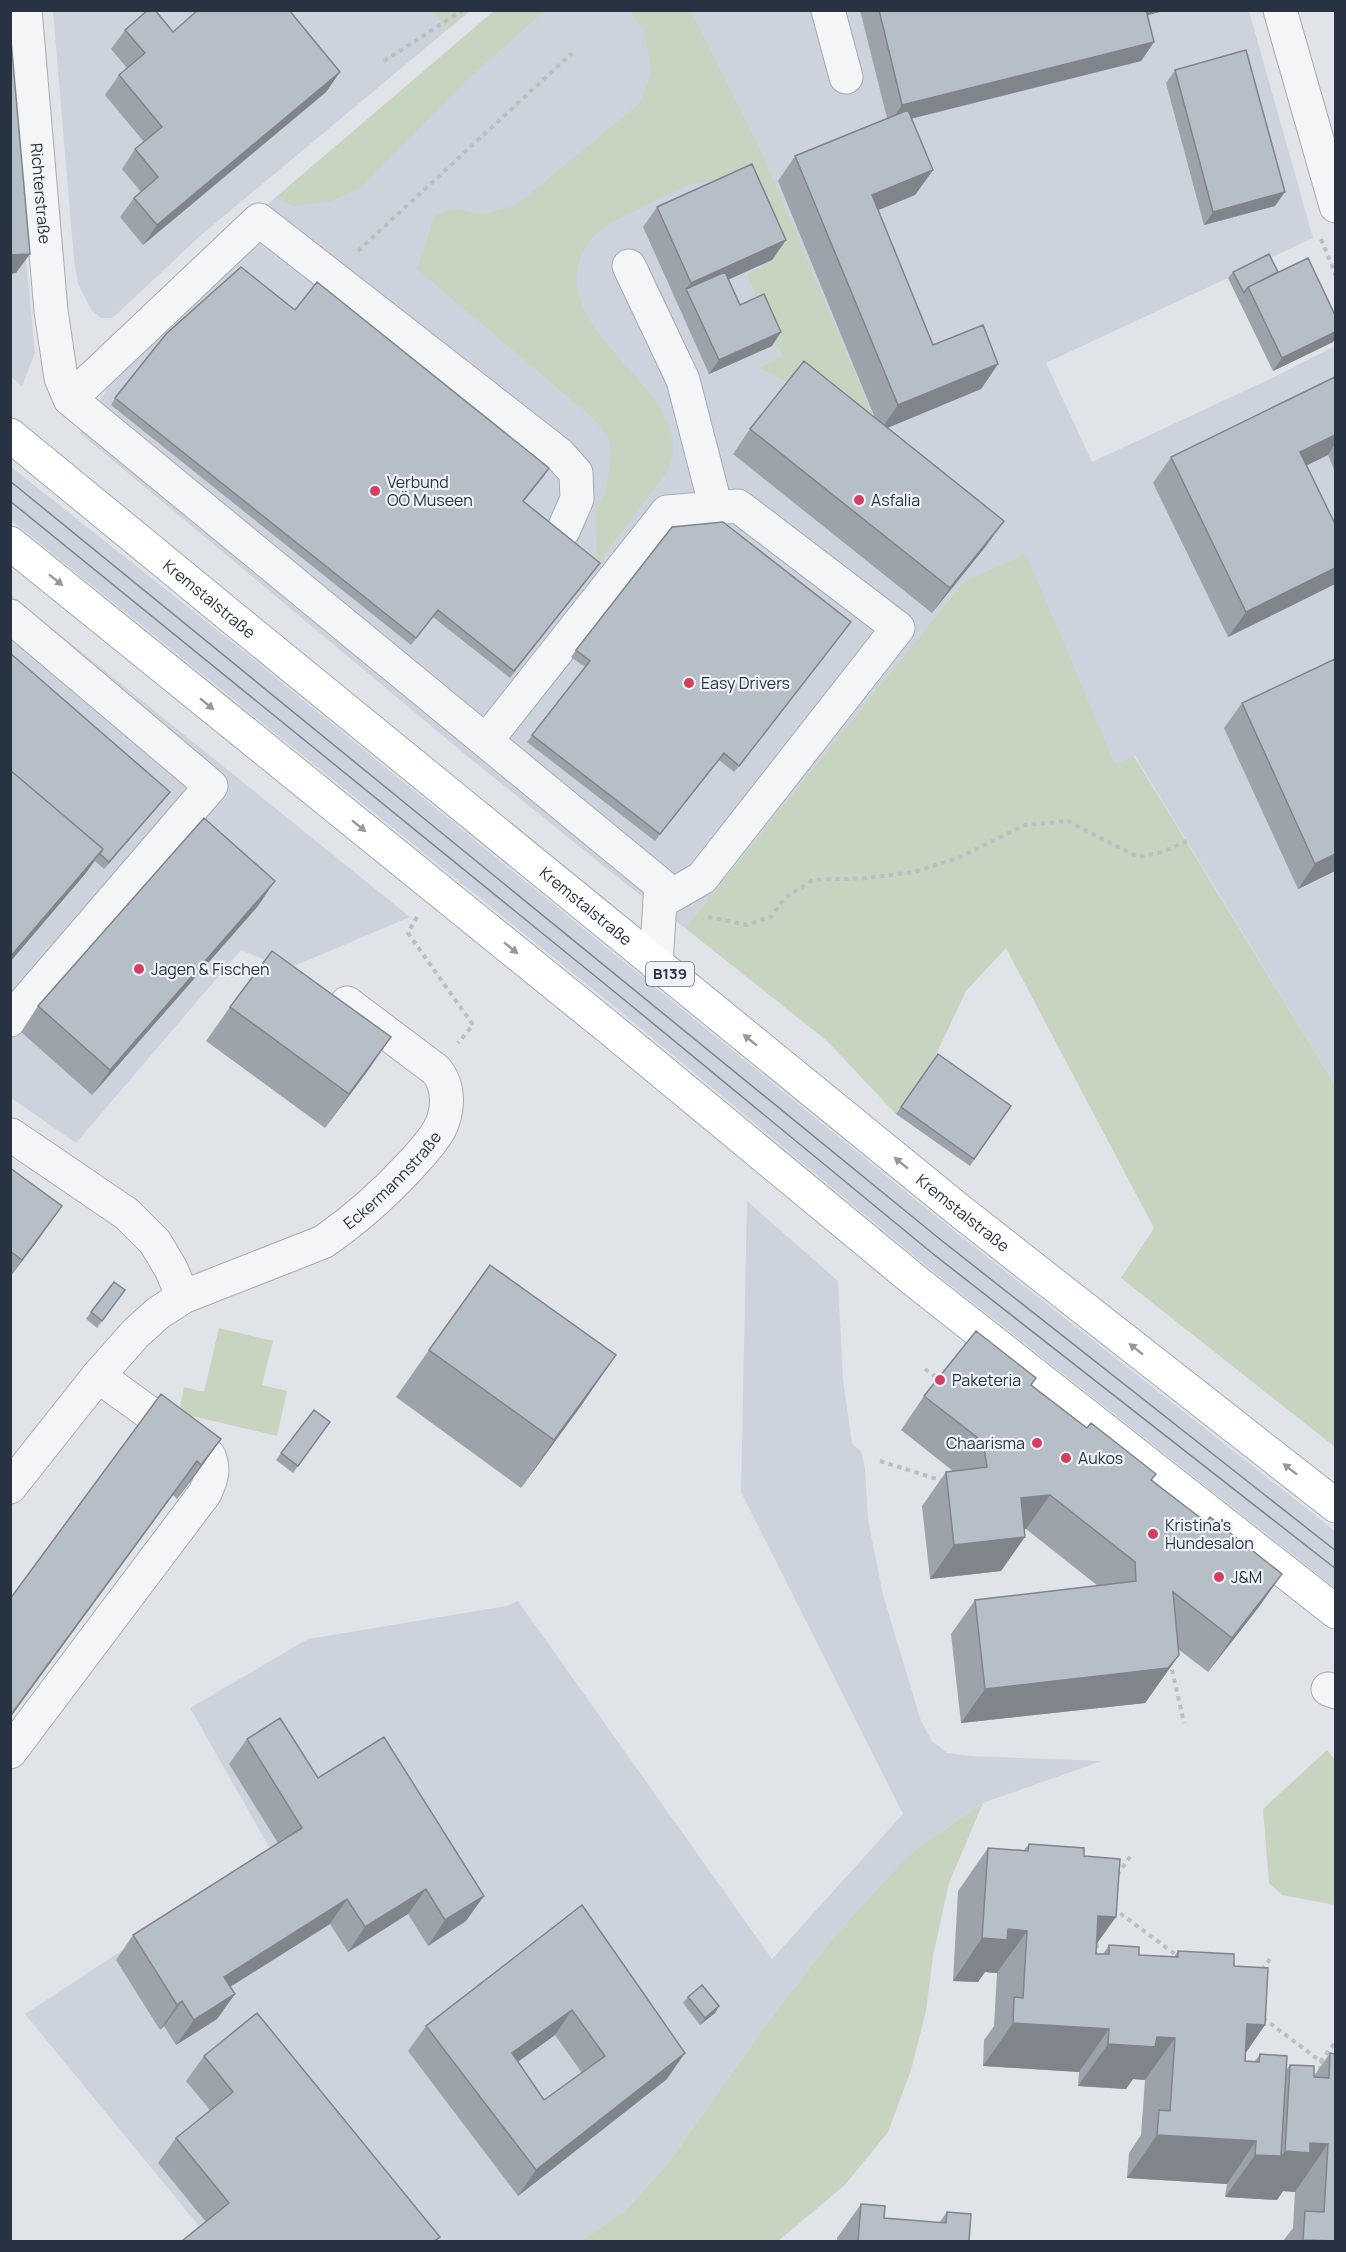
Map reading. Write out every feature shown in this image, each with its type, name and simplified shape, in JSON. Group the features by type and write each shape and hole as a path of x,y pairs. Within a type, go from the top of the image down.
{"main road":[{"name":"Kremstalstraße","path":"10,435 960,1211 1335,1506"},
{"path":"10,543 599,1019 914,1280 1335,1612"}],"street":[{"name":"Richterstraße","path":"25,10 51,311 66,388"},
{"path":"828,10 846,77"},
{"path":"1280,10 1335,206"},
{"path":"563,531 577,499 577,482 576,473 559,454 259,220 66,388 661,885 656,964"},
{"path":"629,266 682,380 716,508"},
{"path":"486,741 667,513 738,506 898,627 702,878 660,902"},
{"path":"10,616 212,786 10,1020"},
{"path":"347,1003 436,1070"},
{"name":"Eckermannstraße","path":"10,1487 98,1376 135,1334 158,1313 183,1297 323,1242 342,1229 388,1189 440,1129 447,1097 445,1083 436,1070"},
{"path":"11,1135 127,1214 155,1242 171,1269 183,1297"},
{"path":"10,1752 198,1501 212,1478 213,1466 209,1456 98,1376"}],"path":[{"path":"384,60 463,10"},
{"path":"331,276 572,53"},
{"path":"660,902 718,920 747,925 772,916 785,898 813,880 866,878 914,872 958,858 1026,825 1068,821 1138,857 1162,852 1187,841"},
{"path":"418,915 408,933 473,1025 436,1070"},
{"path":"925,1369 940,1380"},
{"path":"880,1461 950,1484"},
{"path":"1168,1654 1184,1724"},
{"path":"1113,1881 1132,1854"},
{"path":"1110,1906 1184,1960"},
{"path":"1096,1967 1098,1933"},
{"path":"1259,1974 1272,1956"},
{"path":"1256,2014 1335,2072"},
{"path":"1320,2072 1321,2061 1335,2041"}],"shaded area":[{"path":"433,10 447,30 200,236 118,313 111,318 101,318 92,311 78,284 74,260 53,11"},
{"path":"495,11 1249,11 1313,238 1046,363 1092,462 1335,346 1335,1085 1135,756 1115,765 1025,555 964,581 685,928 627,885 472,760 80,433 169,288"},
{"path":"10,89 35,353 22,386 10,376"},
{"path":"10,466 222,634 949,1227 1335,1531 1335,1588 924,1264 620,1011 11,520"},
{"path":"11,595 410,917 287,969 241,950 76,1143 11,1098"},
{"path":"747,1201 838,1281 843,1380 852,1444 861,1451 865,1469 868,1520 883,1595 921,1721 932,1741 947,1753 972,1756 1102,1761 983,1803 916,1849 832,1939 768,2022 669,2162 625,2211 581,2241 181,2241 199,2226 25,2014 272,1852 190,1708 308,1639 506,1606 518,1601 772,1959 903,1814 741,1492"}],"green space":[{"path":"495,10 544,11 469,78 360,188 329,202 293,206 275,198"},
{"path":"433,11 470,11 447,30"},
{"path":"630,11 691,11 763,155 880,433 863,440 787,382 759,368 782,356 747,274 775,261 741,180 700,183 671,193 603,229 586,246 579,262 578,291 588,317 648,391 664,415 673,441 669,469 597,565 596,512 606,492 611,454 608,437 593,418 417,269 435,216 451,208 482,214 515,206 640,103 652,71 644,30"},
{"path":"1026,554 1115,764 1134,756 1335,1085 1335,1447 1121,1278 1154,1228 1006,948 966,991 933,1061 896,1114 827,1041 685,928 964,581"},
{"path":"219,1328 273,1341 262,1385 287,1391 277,1436 179,1413 184,1387 204,1392"},
{"path":"1327,1750 1335,1760 1335,1905 1282,1895 1269,1883 1263,1809"},
{"path":"983,1803 949,1883 933,1956 926,2011 911,2070 888,2132 845,2185 778,2241 581,2241 625,2211 669,2162 768,2022 832,1939 896,1869 916,1849"}],"building":[{"path":"148,10 155,10 173,32 198,10 289,10 340,72 157,225 134,198 158,177 135,149 162,127 119,75 145,53 125,30"},
{"path":"879,10 1146,10 1154,42 902,105"},
{"path":"10,29 30,254 10,255"},
{"path":"1246,50 1285,192 1213,212 1175,70"},
{"path":"908,110 933,170 872,195 933,345 983,325 998,364 898,405 795,156"},
{"path":"752,164 786,240 691,283 657,207"},
{"path":"1269,254 1278,272 1248,287 1244,293 1233,272"},
{"path":"1308,258 1335,315 1335,332 1282,358 1248,287"},
{"name":"Verbund OÖ Museen","path":"241,267 295,310 317,282 549,468 523,501 600,563 514,671 438,610 416,638 115,398 166,334"},
{"path":"725,272 740,305 764,294 781,332 719,360 686,289"},
{"name":"Asfalia","path":"804,361 1004,521 950,588 750,429"},
{"path":"1335,377 1335,435 1300,452 1335,524 1335,568 1246,612 1171,457"},
{"name":"Easy Drivers","path":"723,522 851,622 739,766 724,753 660,834 532,735 590,661 576,650 672,527"},
{"path":"10,653 170,792 109,862 100,854 103,849 10,770"},
{"path":"1335,659 1335,854 1315,864 1242,703"},
{"path":"10,770 103,849 10,957"},
{"name":"Jagen & Fischen","path":"204,818 275,881 110,1070 38,1006"},
{"path":"272,951 391,1037 349,1094 230,1007"},
{"path":"938,1054 1011,1106 974,1159 901,1107"},
{"path":"10,1168 62,1206 22,1260 10,1251"},
{"path":"490,1265 616,1355 554,1440 429,1350"},
{"path":"114,1282 125,1290 102,1321 91,1312"},
{"path":"976,1331 1036,1378 1031,1385 1087,1428 1091,1423 1156,1474 1151,1480 1206,1522 1210,1517 1282,1574 1232,1638 1173,1592 1179,1655 1168,1668 985,1689 975,1600 1136,1581 1135,1562 1050,1495 1021,1498 1025,1537 954,1545 946,1472 987,1467 983,1442 924,1396"},
{"path":"161,1394 221,1439 201,1465 197,1461 10,1716 10,1599"},
{"path":"314,1410 330,1422 298,1466 281,1453"},
{"path":"280,1718 318,1778 384,1737 484,1896 445,1920 426,1889 365,1927 347,1899 224,1977 235,1994 194,2020 182,2001 177,2005 133,1935 302,1828 247,1739"},
{"path":"1029,1844 1084,1848 1084,1856 1120,1859 1116,1917 1098,1916 1096,1954 1109,1954 1109,1945 1139,1947 1139,1955 1178,1957 1178,1951 1234,1954 1234,1966 1268,1968 1265,2025 1247,2024 1245,2061 1259,2062 1260,2054 1287,2056 1281,2156 1255,2155 1256,2141 1157,2135 1159,2110 1170,2111 1175,2038 1157,2037 1155,2047 1108,2044 1109,2029 1013,2023 1014,1997 1023,1998 1027,1931 1008,1929 1007,1940 982,1938 988,1848 1028,1851"},
{"path":"582,1905 685,2053 536,2170 426,2026","holes":["572,2010 605,2056 544,2100 512,2053"]},
{"path":"702,1985 719,2006 705,2018 688,1997"},
{"path":"257,2013 440,2237 434,2241 182,2241 229,2203 176,2138 233,2092 204,2056"},
{"path":"1330,2053 1335,2054 1335,2241 1303,2240 1305,2211 1324,2212 1328,2144 1310,2143 1310,2153 1285,2151 1290,2065 1314,2066 1314,2077 1329,2078"},
{"path":"861,2204 885,2206 884,2218 946,2223 947,2212 971,2214 969,2241 858,2241"}],"tram line":[{"path":"10,481 941,1240 1336,1551"},
{"path":"10,501 932,1253 1336,1569"}],"place":[{"name":"Verbund OÖ Museen","path":"375,491"},
{"name":"Asfalia","path":"859,500"},
{"name":"Easy Drivers","path":"689,683"},
{"name":"Jagen & Fischen","path":"139,969"},
{"name":"Paketeria","path":"940,1380"},
{"name":"Chaarisma","path":"1037,1443"},
{"name":"Aukos","path":"1066,1458"},
{"name":"Kristina's Hundesalon","path":"1153,1534"},
{"name":"J&M","path":"1219,1577"}]}
